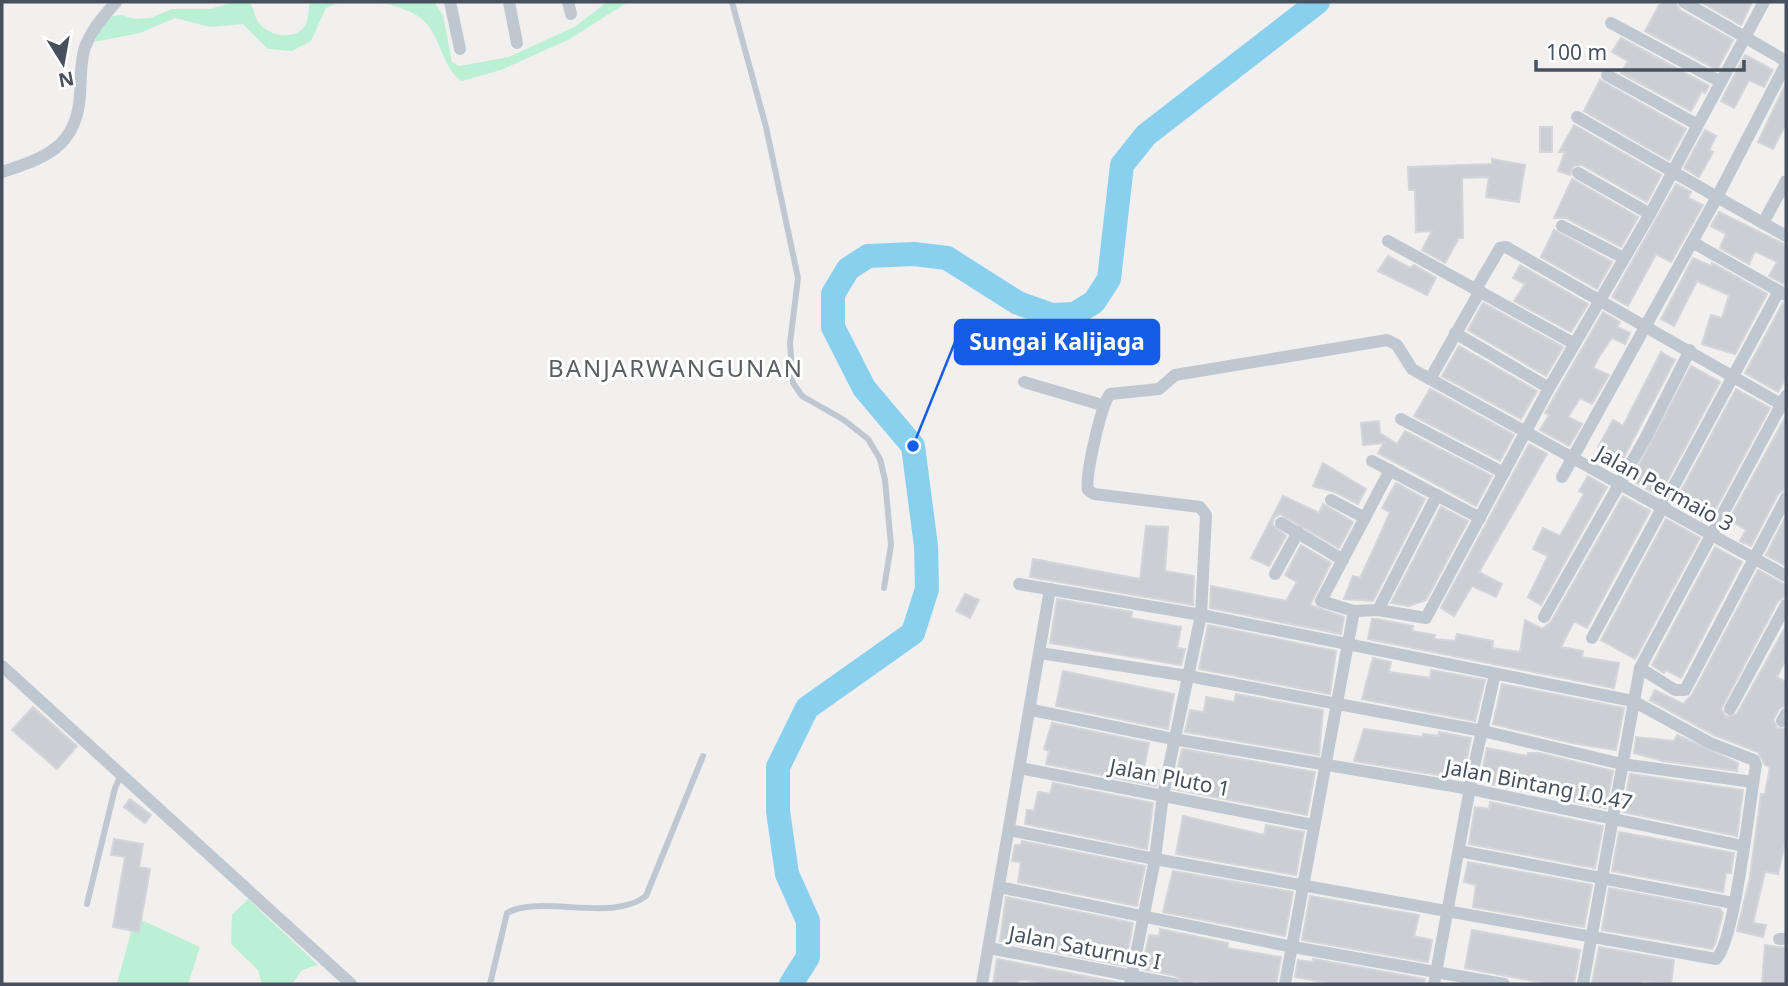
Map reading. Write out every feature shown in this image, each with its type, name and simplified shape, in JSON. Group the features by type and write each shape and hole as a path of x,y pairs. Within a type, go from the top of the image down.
{"street":[{"path":"2,172 40,159 57,148 73,130 79,110 85,48 94,28 116,2"},
{"path":"450,2 460,49"},
{"path":"509,2 517,43"},
{"path":"1562,477 1717,197 1786,62 1684,2"},
{"path":"1390,470 1321,601 1354,611 1378,610 1417,619 1428,617 1573,344 1650,214 1719,81 1764,2"},
{"path":"1611,23 1719,81"},
{"path":"1608,75 1696,124"},
{"path":"1577,117 1786,236"},
{"path":"1578,173 1650,214"},
{"path":"1763,223 1786,181"},
{"path":"1562,226 1624,258"},
{"path":"1388,241 1573,344"},
{"path":"1592,638 1733,376 1783,293 1692,242"},
{"path":"1430,379 1494,256 1500,248 1506,247 1785,403 1710,534 1640,668 1583,984"},
{"path":"1455,333 1549,388"},
{"name":"Jalan Permaio 3","path":"1102,405 1110,394 1159,389 1175,375 1387,340 1397,345 1412,369 1786,576"},
{"path":"1544,617 1690,350"},
{"path":"1024,382 1102,405 1096,444 1088,466 1088,490 1094,494 1176,503 1203,510 1206,520 1201,615 1173,739 1155,859 1131,980"},
{"path":"1401,419 1504,473"},
{"path":"1372,460 1480,518"},
{"path":"1378,610 1437,495"},
{"path":"1640,668 1675,690 1685,690 1786,498"},
{"path":"1331,500 1365,518"},
{"path":"1281,523 1343,560"},
{"path":"1275,574 1298,532"},
{"path":"1009,830 1155,859 1449,909 1716,959 1722,952 1732,903 1755,760 1688,732 1633,701 1201,615 1019,584"},
{"path":"982,984 1032,710 1051,589"},
{"path":"1730,709 1786,605"},
{"path":"1285,984 1354,611"},
{"path":"1040,653 1188,676 1482,731 1622,764 1753,782"},
{"path":"2,666 351,984"},
{"path":"1435,979 1470,789 1495,674"},
{"name":"Jalan Bintang I.0.47","path":"1032,710 1173,739 1470,789 1743,846"},
{"name":"Jalan Pluto 1","path":"1020,768 1313,825"},
{"path":"1459,851 1732,903"},
{"path":"999,887 1435,979 1504,984"},
{"name":"Jalan Saturnus I","path":"989,948 1131,980 1174,984"}],"lane":[{"path":"732,2 766,127 798,278 790,343 793,383 802,396 844,420 868,439 880,459 885,480 891,545 884,588"},
{"path":"490,984 508,913 524,908 627,906 646,896 704,756"},
{"path":"87,905 115,788 121,775"}],"green space":[{"path":"233,2 249,2 262,27 275,34 289,35 302,30 307,22 310,2 339,2 326,8 311,41 292,51 268,49 243,24 210,27 175,18 140,33 94,42 108,17 121,15 135,19 150,18 172,9 210,9"},
{"path":"380,2 434,2 443,15 452,62 459,66 509,57 576,26 607,2 628,2 570,39 501,70 462,81 450,69 435,36 421,18"},
{"path":"248,899 318,965 302,970 292,984 262,984 258,970 231,944 232,915"},
{"path":"135,917 200,947 188,984 117,984"}],"building":[{"path":"1661,2 1675,2 1680,10 1733,40 1717,70 1645,31"},
{"path":"1701,2 1752,2 1741,25"},
{"path":"1621,38 1709,86 1705,93 1702,91 1691,111 1621,73 1628,61 1612,52"},
{"path":"1745,55 1773,70 1764,87 1749,80 1734,108 1721,101"},
{"path":"1600,80 1686,129 1669,160 1584,111"},
{"path":"1786,83 1786,124 1773,149 1758,142"},
{"path":"1574,125 1661,175 1647,202 1582,165 1573,166 1570,175 1558,171 1565,152 1559,152"},
{"path":"1540,127 1552,127 1552,152 1540,152"},
{"path":"1705,130 1716,136 1709,150 1713,152 1699,177 1684,168"},
{"path":"1492,159 1525,165 1519,202 1486,197 1489,177 1462,178 1463,238 1459,238 1445,263 1422,250 1432,231 1416,232 1415,190 1409,190 1408,167 1492,164"},
{"path":"1572,179 1638,217 1621,247 1566,218 1554,218"},
{"path":"1676,184 1691,192 1688,198 1703,205 1671,262 1656,254 1628,306 1612,297"},
{"path":"1719,212 1786,245 1786,285 1769,276 1777,262 1755,251 1749,264 1720,248 1726,234 1711,226"},
{"path":"1554,230 1612,262 1597,289 1541,257"},
{"path":"1388,256 1410,268 1414,265 1436,278 1427,295 1378,271"},
{"path":"1693,258 1711,266 1712,263 1767,294 1735,354 1702,344 1711,315 1722,318 1729,295 1697,281 1674,326 1661,319"},
{"path":"1520,265 1588,304 1571,332 1514,301 1525,284 1513,278"},
{"path":"1483,303 1563,347 1546,376 1468,330"},
{"path":"1783,303 1786,304 1786,378 1778,392 1745,373"},
{"path":"1603,312 1620,322 1617,327 1630,333 1625,344 1612,338 1600,355 1593,368 1609,375 1592,404 1580,398 1568,417 1582,424 1569,446 1540,430 1549,415 1545,413"},
{"path":"1459,346 1537,391 1521,419 1442,376"},
{"path":"1661,352 1675,360 1616,472 1602,464 1607,452 1598,447 1613,420 1623,426"},
{"path":"1691,366 1720,382 1659,496 1631,480"},
{"path":"1430,389 1514,435 1500,461 1414,416"},
{"path":"1736,389 1770,408 1708,523 1674,504"},
{"path":"1786,416 1786,489 1778,494 1751,546 1740,541 1746,530 1729,520"},
{"path":"1379,421 1380,433 1397,444 1405,431 1492,476 1476,506 1378,453 1384,443 1363,445 1361,423"},
{"path":"1529,444 1547,454 1479,572 1502,584 1496,597 1472,586 1454,616 1441,608"},
{"path":"1323,463 1366,489 1358,504 1335,492 1313,486"},
{"path":"1588,476 1607,487 1541,605 1528,597 1548,556 1533,549 1543,528 1560,536 1584,494 1579,491"},
{"path":"1396,483 1425,499 1373,601 1344,599 1353,576 1360,578 1376,544 1390,512 1382,508"},
{"path":"1283,496 1319,513 1323,504 1353,522 1339,548 1280,514 1274,518 1272,524 1286,536 1269,566 1251,558"},
{"path":"1623,496 1650,511 1587,628 1574,621 1561,647 1583,651 1582,657 1619,663 1614,688 1368,639 1372,619 1377,619 1413,626 1412,631 1435,635 1434,639 1455,641 1457,634 1493,641 1492,648 1520,652 1525,620 1542,629 1551,622"},
{"path":"1441,507 1468,521 1426,600 1409,606 1391,603"},
{"path":"1786,516 1786,566 1766,555"},
{"path":"1666,519 1700,538 1635,659 1601,640"},
{"path":"1146,526 1168,527 1165,571 1194,576 1193,605 1030,577 1033,559 1140,579"},
{"path":"1301,545 1331,563 1310,605 1344,617 1341,634 1210,608 1211,586 1286,601 1297,582 1285,575"},
{"path":"1715,547 1742,562 1681,678 1666,670 1664,673 1652,665"},
{"path":"1758,570 1786,585 1786,596 1778,601 1721,709 1726,717 1737,714 1786,626 1786,659 1777,677 1786,682 1786,705 1779,709 1773,720 1777,728 1786,729 1786,838 1778,874 1765,872 1753,923 1766,925 1763,937 1737,931 1750,877 1761,794 1765,794 1770,767 1765,765 1758,752 1714,735 1650,700 1655,690 1683,704 1692,695"},
{"path":"965,594 979,600 970,618 956,611"},
{"path":"1057,599 1132,612 1131,618 1181,627 1177,648 1185,649 1181,665 1050,643"},
{"path":"1208,625 1336,651 1330,694 1199,669"},
{"path":"1373,658 1391,662 1389,672 1430,678 1431,670 1485,680 1475,721 1362,699"},
{"path":"1063,671 1174,694 1168,729 1056,706"},
{"path":"1502,684 1624,708 1616,750 1572,743 1493,724"},
{"path":"1236,694 1323,710 1319,755 1185,732 1190,710 1204,712 1206,697 1234,702"},
{"path":"33,707 77,746 57,769 12,730"},
{"path":"1052,723 1149,743 1144,768 1159,770 1156,786 1046,764 1049,751 1044,749"},
{"path":"1364,729 1423,737 1423,734 1439,736 1439,732 1471,738 1463,779 1354,761"},
{"path":"1677,735 1738,763 1737,771 1663,761 1634,753 1636,737 1674,741"},
{"path":"1487,748 1527,756 1528,753 1539,753 1613,771 1606,808 1480,782"},
{"path":"1182,749 1315,772 1307,815 1173,789"},
{"path":"1630,774 1743,790 1737,836 1623,812"},
{"path":"1053,783 1153,803 1147,849 1025,824 1027,810 1034,811 1038,792 1050,794"},
{"path":"130,799 151,815 145,823 124,807"},
{"path":"1490,802 1603,826 1595,868 1469,844 1475,807 1489,809"},
{"path":"1183,816 1264,835 1266,825 1304,832 1296,875 1176,854"},
{"path":"1619,832 1734,853 1731,873 1726,873 1723,892 1612,871"},
{"path":"114,839 143,844 139,867 150,869 139,932 113,927 125,857 111,855"},
{"path":"1022,841 1145,866 1137,906 1018,882 1021,862 1012,861 1015,845 1021,845"},
{"path":"1468,862 1592,885 1584,927 1473,907 1476,885 1464,882"},
{"path":"1173,871 1293,892 1285,936 1163,912"},
{"path":"1609,888 1720,909 1723,913 1715,944 1712,949 1602,930"},
{"path":"1310,896 1419,915 1414,936 1432,940 1428,962 1302,940"},
{"path":"1006,897 1133,923 1125,966 1000,941"},
{"path":"1160,929 1228,943 1227,948 1281,957 1276,984 1216,984 1193,981 1193,984 1183,984 1176,976 1142,969 1149,935 1159,936"},
{"path":"1472,930 1580,950 1574,984 1549,984 1465,968"},
{"path":"1765,945 1786,948 1786,984 1762,984"},
{"path":"1599,947 1674,960 1671,984 1642,981 1642,984 1592,984"},
{"path":"997,959 1121,984 1047,984 1025,980 1018,981 1017,984 993,984"},
{"path":"1313,959 1425,979 1424,984 1333,984 1295,977 1298,960 1313,962"}],"waterway":[{"path":"791,984 808,957 808,921 787,874 778,811 778,767 807,708 913,633 927,589 926,546 913,446 864,388 833,327 833,294 848,269 868,256 914,254 947,258 1018,303 1052,315 1075,314 1094,302 1109,279 1122,165 1146,135 1318,2"}],"place":[{"name":"Sungai Kalijaga","path":"913,446"}],"district":[{"name":"BANJARWANGUNAN","path":"676,367"}]}
